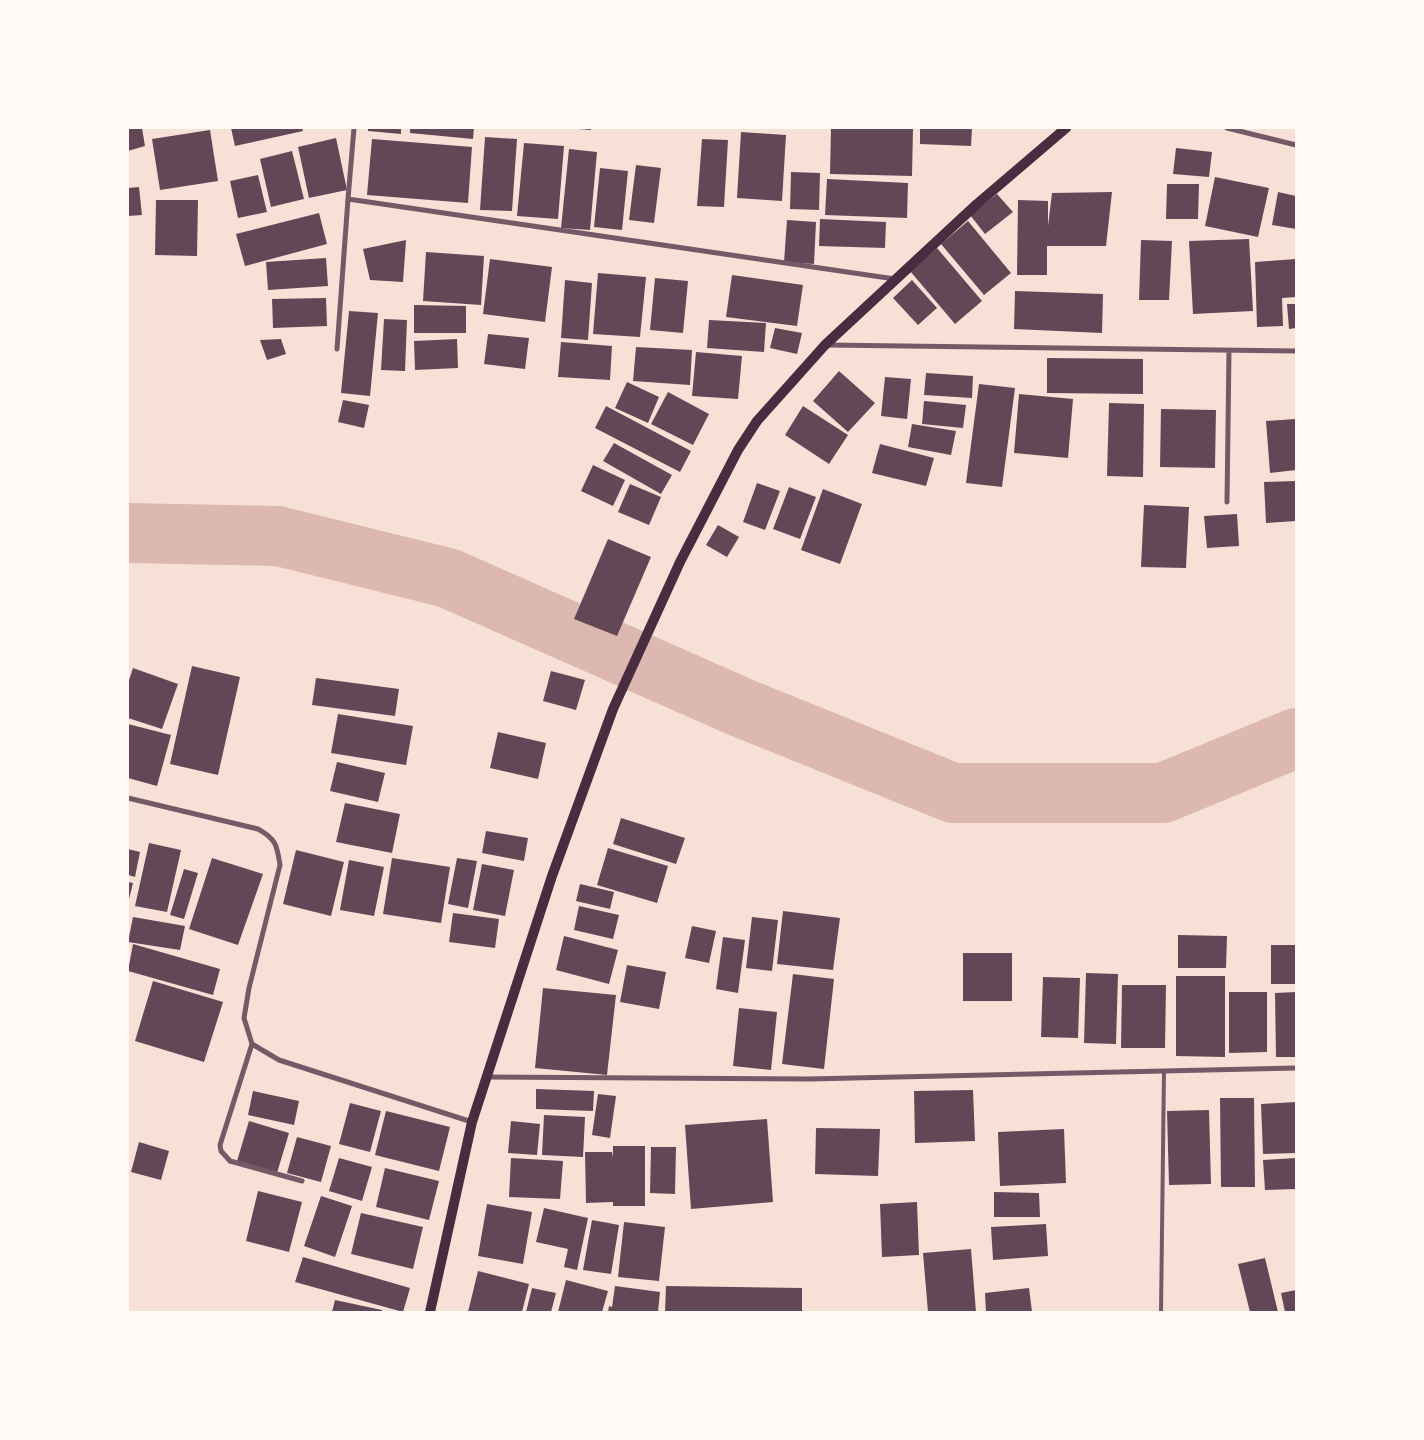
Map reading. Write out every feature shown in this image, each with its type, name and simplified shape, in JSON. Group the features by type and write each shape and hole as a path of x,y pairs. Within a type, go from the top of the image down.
{"main road":[{"path":"430,1312 472,1122 485,1077 552,876 613,709 680,562 738,450 757,421 825,345 977,204 1066,128"}],"street":[{"path":"337,350 354,128"},
{"path":"1227,128 1296,144"},
{"path":"348,198 896,279"},
{"path":"825,345 1296,351"},
{"path":"1227,502 1228,351"},
{"path":"128,798 258,829 271,836 277,849 280,865 249,988 244,1018 252,1044 220,1144 222,1151 230,1161 302,1181"},
{"path":"252,1044 279,1060 472,1122"},
{"path":"485,1077 809,1079 1296,1068"}],"lane":[{"path":"1161,1312 1164,1071"}],"building":[{"path":"128,128 142,128 145,146 128,151"},
{"path":"231,128 302,128 303,131 235,146"},
{"path":"368,128 401,128 401,134 368,131"},
{"path":"410,128 474,128 473,139 410,133"},
{"path":"591,128 591,130 579,129"},
{"path":"831,128 913,128 912,176 830,174"},
{"path":"920,128 972,128 971,146 920,144"},
{"path":"210,130 218,181 160,190 152,139"},
{"path":"741,132 786,135 782,201 737,198"},
{"path":"485,137 517,139 512,211 480,210"},
{"path":"336,138 347,190 309,198 298,147"},
{"path":"372,139 472,147 468,203 367,195"},
{"path":"702,139 728,140 724,207 697,206"},
{"path":"524,143 564,146 558,219 517,216"},
{"path":"1176,148 1212,152 1209,177 1173,174"},
{"path":"569,149 597,152 590,230 561,228"},
{"path":"292,151 304,199 271,207 260,159"},
{"path":"636,165 661,168 654,223 629,220"},
{"path":"600,168 628,171 622,230 594,227"},
{"path":"791,172 820,173 819,210 790,209"},
{"path":"258,175 267,212 238,218 230,181"},
{"path":"1215,177 1269,188 1258,237 1205,226"},
{"path":"827,179 908,183 907,218 825,215"},
{"path":"1167,184 1199,184 1198,219 1166,219"},
{"path":"139,187 142,215 128,216 128,188"},
{"path":"1112,192 1106,246 1047,246 1047,275 1017,275 1018,200 1048,201 1048,226 1052,193"},
{"path":"1278,192 1296,196 1296,229 1272,225"},
{"path":"997,194 1013,212 985,234 970,215"},
{"path":"156,200 198,200 197,256 155,255"},
{"path":"319,213 327,244 245,266 236,234"},
{"path":"820,219 886,222 885,248 819,246"},
{"path":"787,220 816,222 814,264 784,262"},
{"path":"968,221 1011,273 984,295 941,244"},
{"path":"1249,239 1253,311 1193,314 1189,241"},
{"path":"406,240 403,282 370,280 363,249"},
{"path":"1141,240 1172,241 1169,300 1139,300"},
{"path":"937,248 982,301 955,324 910,271"},
{"path":"426,252 484,256 481,305 423,301"},
{"path":"326,258 328,286 268,290 266,262"},
{"path":"490,259 552,267 545,322 483,314"},
{"path":"1296,259 1296,297 1282,298 1283,326 1257,327 1255,262"},
{"path":"598,273 646,277 640,337 593,334"},
{"path":"732,275 803,285 797,326 726,317"},
{"path":"655,278 688,281 683,333 650,330"},
{"path":"565,280 592,283 588,340 561,338"},
{"path":"912,280 937,308 918,325 893,298"},
{"path":"1015,291 1103,294 1102,333 1014,329"},
{"path":"326,298 327,326 273,328 272,299"},
{"path":"1287,304 1296,304 1296,328 1289,329"},
{"path":"414,305 466,306 466,333 414,333"},
{"path":"349,311 378,313 370,396 341,393"},
{"path":"384,319 407,320 405,371 381,370"},
{"path":"709,320 766,323 764,352 707,348"},
{"path":"775,328 802,333 797,354 770,348"},
{"path":"488,334 529,338 525,369 484,364"},
{"path":"281,339 286,354 267,360 260,340"},
{"path":"457,339 458,368 415,370 414,341"},
{"path":"561,342 612,346 610,380 558,377"},
{"path":"636,347 692,350 690,385 633,381"},
{"path":"696,352 742,356 738,399 692,396"},
{"path":"1047,358 1143,359 1143,394 1047,393"},
{"path":"839,371 875,403 848,432 813,401"},
{"path":"926,373 973,376 972,398 924,395"},
{"path":"885,377 911,379 907,419 881,416"},
{"path":"627,382 659,397 648,423 615,408"},
{"path":"979,384 1015,388 1002,487 966,483"},
{"path":"668,392 709,414 693,445 651,424"},
{"path":"1019,394 1073,399 1068,458 1014,453"},
{"path":"343,400 369,405 364,428 338,422"},
{"path":"924,401 966,405 963,428 922,424"},
{"path":"1109,403 1144,404 1143,477 1107,476"},
{"path":"606,406 691,451 680,472 595,428"},
{"path":"803,406 848,435 829,464 785,435"},
{"path":"1161,409 1216,410 1215,468 1160,467"},
{"path":"1296,419 1296,470 1270,473 1266,421"},
{"path":"912,424 956,431 951,455 908,447"},
{"path":"614,443 672,475 661,494 603,461"},
{"path":"880,444 934,458 926,486 872,473"},
{"path":"593,465 625,480 613,506 581,491"},
{"path":"1296,481 1296,521 1266,523 1264,482"},
{"path":"757,483 780,491 765,530 743,522"},
{"path":"630,484 661,497 649,525 618,512"},
{"path":"789,487 816,497 800,539 773,529"},
{"path":"823,489 862,504 840,564 801,550"},
{"path":"1144,505 1189,507 1186,568 1141,567"},
{"path":"1237,514 1239,546 1207,548 1204,516"},
{"path":"718,525 739,537 727,557 706,545"},
{"path":"608,539 651,557 617,636 574,619"},
{"path":"192,666 240,677 218,775 170,764"},
{"path":"133,668 178,684 162,729 128,718 128,683"},
{"path":"551,671 585,680 576,710 543,701"},
{"path":"316,678 399,689 395,716 312,705"},
{"path":"338,714 413,726 406,765 331,753"},
{"path":"128,724 171,735 157,786 128,778"},
{"path":"498,732 546,743 538,779 490,768"},
{"path":"337,762 385,773 378,802 330,791"},
{"path":"345,803 400,814 392,853 336,842"},
{"path":"621,818 685,838 676,864 613,844"},
{"path":"486,831 528,838 524,861 482,853"},
{"path":"149,843 181,850 167,912 135,906"},
{"path":"608,848 668,866 657,903 597,885"},
{"path":"128,849 140,852 135,877 128,875"},
{"path":"296,850 344,862 331,916 283,904"},
{"path":"212,858 263,874 238,945 189,929"},
{"path":"392,858 450,867 441,923 383,914"},
{"path":"457,858 477,861 468,908 448,904"},
{"path":"349,860 384,867 374,916 340,910"},
{"path":"482,864 514,870 505,916 473,910"},
{"path":"184,869 198,873 184,919 170,915"},
{"path":"128,882 133,883 128,903"},
{"path":"580,884 614,892 610,909 576,901"},
{"path":"579,906 619,915 613,939 574,930"},
{"path":"783,911 840,918 833,970 777,964"},
{"path":"453,913 499,919 495,948 449,942"},
{"path":"133,917 185,926 180,950 128,942"},
{"path":"752,917 778,920 772,971 746,968"},
{"path":"692,926 716,931 709,963 685,958"},
{"path":"1178,935 1227,936 1226,968 1178,968"},
{"path":"564,936 618,950 609,984 556,970"},
{"path":"723,937 745,940 738,993 716,989"},
{"path":"133,944 220,969 213,995 128,971"},
{"path":"1271,945 1296,945 1296,984 1271,984"},
{"path":"963,953 1012,953 1012,1001 963,1001"},
{"path":"627,965 666,972 659,1009 620,1002"},
{"path":"1086,973 1118,974 1116,1044 1084,1043"},
{"path":"793,974 834,979 824,1069 782,1064"},
{"path":"1176,976 1225,976 1225,1057 1176,1056"},
{"path":"1043,977 1080,978 1078,1038 1041,1037"},
{"path":"153,981 223,1002 204,1062 135,1041"},
{"path":"1122,985 1166,985 1165,1048 1121,1048"},
{"path":"543,988 616,995 607,1075 535,1068"},
{"path":"1229,992 1267,992 1267,1052 1229,1053"},
{"path":"1296,992 1296,1057 1276,1057 1275,993"},
{"path":"739,1008 777,1012 771,1070 733,1066"},
{"path":"536,1089 594,1091 593,1111 536,1109"},
{"path":"973,1090 975,1141 915,1143 914,1091"},
{"path":"253,1091 299,1101 294,1125 248,1115"},
{"path":"598,1094 616,1096 610,1138 592,1135"},
{"path":"1220,1098 1254,1098 1255,1187 1221,1187"},
{"path":"1296,1102 1296,1153 1263,1154 1261,1104"},
{"path":"350,1103 381,1111 370,1152 339,1144"},
{"path":"1209,1110 1211,1184 1169,1185 1167,1111"},
{"path":"386,1111 450,1127 439,1171 375,1155"},
{"path":"544,1115 585,1117 583,1157 542,1155"},
{"path":"767,1119 773,1202 691,1209 685,1125"},
{"path":"249,1121 289,1133 277,1173 237,1161"},
{"path":"511,1121 540,1124 537,1155 508,1153"},
{"path":"816,1128 880,1129 878,1176 815,1174"},
{"path":"1064,1129 1066,1183 1000,1186 998,1132"},
{"path":"297,1137 331,1146 321,1182 287,1173"},
{"path":"139,1142 169,1151 161,1180 131,1172"},
{"path":"613,1146 645,1146 645,1206 613,1206 613,1202 586,1203 585,1152 612,1152 613,1157"},
{"path":"651,1147 676,1147 675,1194 650,1193"},
{"path":"339,1158 372,1167 362,1201 329,1191"},
{"path":"511,1158 563,1161 560,1199 509,1197"},
{"path":"1296,1158 1296,1189 1265,1190 1263,1160"},
{"path":"385,1168 439,1181 429,1220 376,1207"},
{"path":"258,1191 302,1202 289,1252 246,1241"},
{"path":"994,1192 1039,1193 1040,1217 994,1217"},
{"path":"321,1196 352,1206 335,1257 304,1246"},
{"path":"917,1202 919,1255 882,1257 880,1204"},
{"path":"487,1204 532,1212 523,1264 478,1256"},
{"path":"544,1208 588,1218 577,1270 564,1267 568,1249 536,1242"},
{"path":"361,1213 423,1227 413,1269 351,1254"},
{"path":"592,1220 619,1225 611,1274 583,1270"},
{"path":"624,1222 665,1227 659,1281 618,1277"},
{"path":"1046,1224 1048,1256 993,1260 991,1227"},
{"path":"971,1249 976,1312 928,1312 923,1253"},
{"path":"303,1257 410,1288 403,1312 295,1282"},
{"path":"1265,1258 1278,1312 1250,1312 1238,1264"},
{"path":"478,1271 529,1284 522,1312 468,1312"},
{"path":"566,1280 608,1291 602,1312 558,1312"},
{"path":"615,1286 660,1292 658,1312 608,1312 609,1306 612,1307"},
{"path":"666,1286 802,1288 802,1312 665,1312"},
{"path":"532,1288 556,1293 551,1312 526,1312"},
{"path":"1029,1288 1032,1312 986,1312 985,1293"},
{"path":"1296,1290 1296,1312 1285,1312 1281,1293"},
{"path":"335,1300 382,1310 382,1312 332,1312"}],"waterway":[{"path":"128,533 278,536 448,578 740,707 953,793 1163,793 1296,738"}]}
